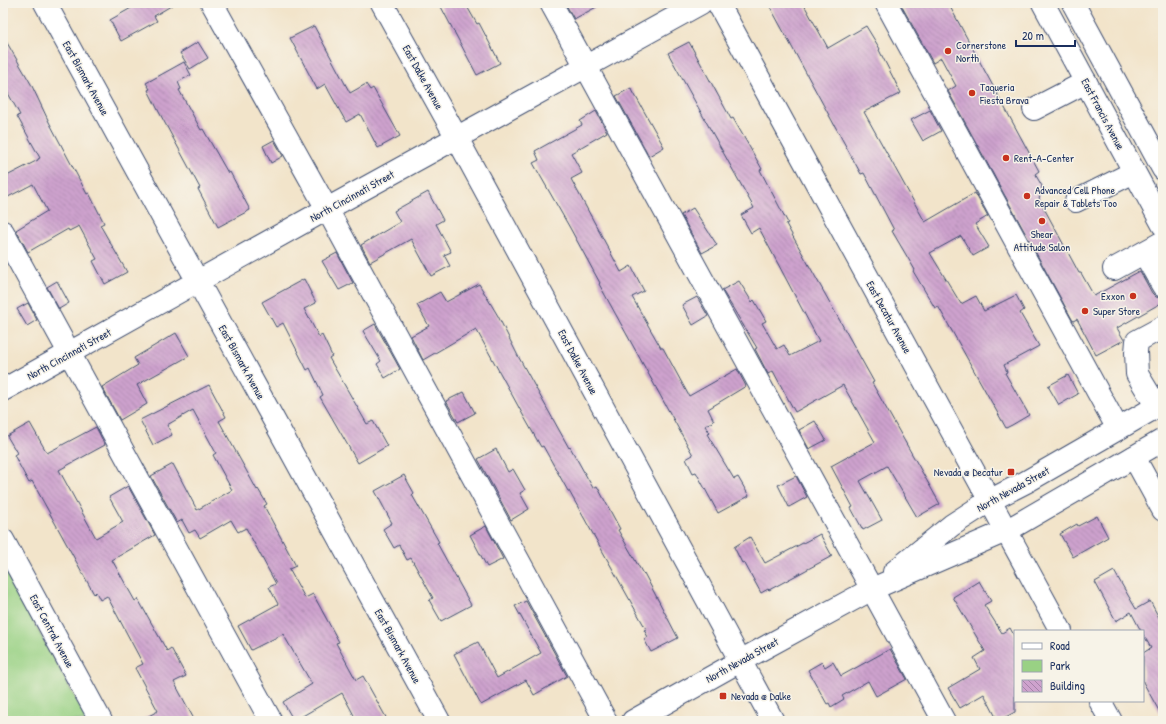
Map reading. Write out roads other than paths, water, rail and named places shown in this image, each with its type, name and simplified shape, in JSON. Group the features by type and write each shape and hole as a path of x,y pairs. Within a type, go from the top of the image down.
{"street":[{"name":"East Bismark Avenue","path":"45,3 438,721"},
{"path":"212,3 327,209 606,721"},
{"name":"East Dalke Avenue","path":"382,3 457,138 773,721"},
{"path":"551,3 944,721"},
{"name":"North Cincinnati Street","path":"3,390 701,3"},
{"name":"East Decatur Avenue","path":"718,3 1060,630"},
{"path":"886,3 1118,429"},
{"name":"East Francis Avenue","path":"1044,3 1163,225"},
{"path":"1073,3 1163,169"},
{"path":"1034,109 1086,82"},
{"path":"1076,201 1134,172"},
{"path":"3,232 271,721"},
{"path":"1114,269 1163,242"},
{"path":"1144,253 1163,286"},
{"path":"1160,405 1137,374 1136,352 1137,341 1163,327"},
{"name":"North Nevada Street","path":"872,589 952,525 989,501 1026,482 1160,405"},
{"name":"North Nevada Street","path":"633,721 872,589 1006,531 1163,440"},
{"path":"1134,457 1163,510"},
{"name":"East Central Avenue","path":"3,540 101,721"},
{"path":"1101,702 1111,721"}],"place":[{"name":"Cornerstone North","path":"948,51"},
{"name":"Taqueria Fiesta Brava","path":"972,93"},
{"name":"Rent-A-Center","path":"1006,158"},
{"name":"Advanced Cell Phone Repair & Tablets Too","path":"1027,196"},
{"name":"Shear Attitude Salon","path":"1042,221"},
{"name":"Exxon","path":"1133,296"},
{"name":"Super Store","path":"1085,311"},
{"name":"Nevada @ Decatur","path":"1011,472"},
{"name":"Nevada @ Dalke","path":"723,696"}]}
